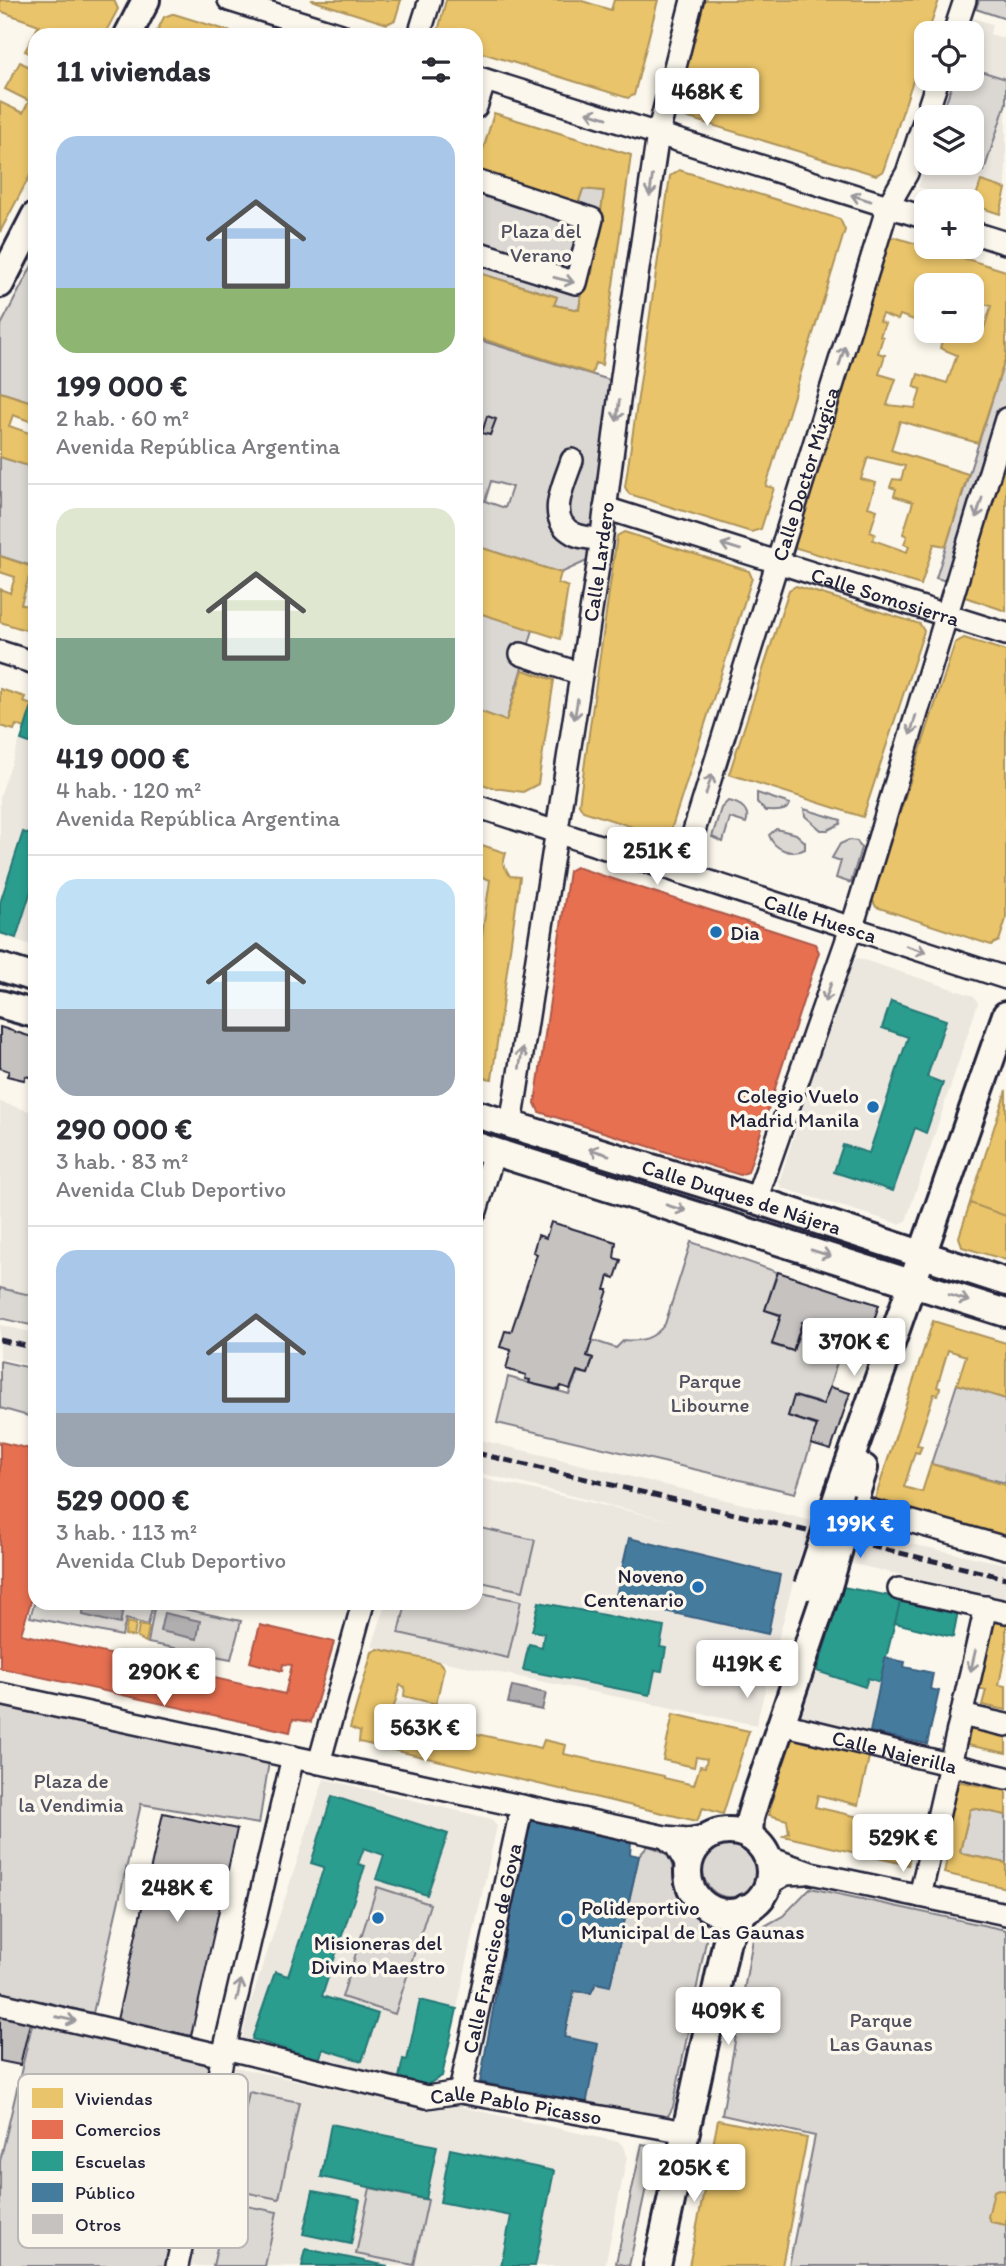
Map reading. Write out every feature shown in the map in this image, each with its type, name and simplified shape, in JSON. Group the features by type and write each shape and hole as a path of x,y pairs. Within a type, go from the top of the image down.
{"main road":[{"path":"132,28 146,0"},
{"path":"0,284 28,230"},
{"path":"0,967 28,976"},
{"path":"0,1004 28,1012"},
{"path":"730,1834 847,1503 921,1253 1006,1015"},
{"name":"Calle Duques de Nájera","path":"483,1116 756,1200 1006,1282"},
{"name":"Calle Duques de Nájera","path":"485,1149 1006,1312"},
{"path":"730,1834 761,1845 770,1870 768,1884 762,1896 746,1908 727,1913 702,1903 694,1893 688,1867 692,1854 700,1843 730,1834 750,1818 782,1724 817,1588"},
{"path":"657,2266 727,1940 746,1908"},
{"path":"714,1909 722,1925 725,1952"}],"street":[{"path":"229,0 319,28"},
{"path":"421,28 430,0"},
{"name":"Calle Lardero","path":"511,1125 606,508 658,134 692,0"},
{"path":"958,21 965,0"},
{"path":"483,80 914,214"},
{"name":"Calle Doctor Múgica","path":"681,873 888,206 906,173 934,91"},
{"path":"483,183 592,219 576,283 483,254"},
{"path":"984,236 1006,243"},
{"path":"483,240 510,249"},
{"path":"756,1200 851,928 1006,419"},
{"path":"572,460 557,509 563,525 575,534 601,540"},
{"name":"Calle Somosierra","path":"606,508 1006,634"},
{"path":"0,652 28,661"},
{"path":"521,654 581,674"},
{"name":"Calle Huesca","path":"483,808 1006,978"},
{"path":"847,1503 1006,1548"},
{"path":"899,1589 996,1609 961,1715 920,1896"},
{"path":"319,1763 360,1612"},
{"path":"0,1694 665,1837 688,1839 730,1834"},
{"path":"961,1715 1006,1725"},
{"name":"Calle Najerilla","path":"782,1724 1006,1778"},
{"path":"219,2074 293,1757"},
{"name":"Calle Francisco de Goya","path":"460,2092 522,1806"},
{"path":"665,1837 676,1846 688,1867"},
{"path":"767,1857 811,1873 1006,1914"},
{"path":"768,1884 786,1874 811,1873"},
{"path":"0,2004 224,2052"},
{"name":"Calle Pablo Picasso","path":"224,2052 426,2097 460,2092 686,2132"},
{"path":"177,2266 181,2248"}],"shaded area":[{"path":"984,21 992,24 990,34 1006,39 1006,79 984,72"},
{"path":"1006,103 1006,189 981,181 978,189 918,187 922,175 984,175"},
{"path":"28,717 28,944 0,935 0,796"},
{"name":"Colegio Vuelo Madrid Manila","path":"858,958 974,996 978,1003 906,1221 899,1224 782,1188 779,1182 850,962"},
{"path":"0,1102 28,1111 28,1294 0,1288"},
{"path":"0,1325 28,1331 28,1364 0,1358"},
{"path":"483,1441 878,1537 1006,1564 1006,1599 801,1552 756,1725 372,1647 384,1610 483,1610 483,1479 673,1521 483,1474"},
{"path":"843,1587 901,1598 869,1732 801,1718"},
{"path":"83,1610 123,1610 120,1624 83,1615"},
{"path":"164,1613 200,1621 197,1639 160,1631"},
{"path":"512,1686 546,1693 542,1710 508,1703"},
{"name":"Misioneras del Divino Maestro","path":"324,1779 492,1819 497,1826 442,2076 423,2087 248,2048 242,2039 248,2011"},
{"path":"235,2067 427,2109 439,2102 619,2142 625,2148 627,2157 605,2266 190,2266 194,2248 248,2248 248,2074 233,2074"}],"green space":[{"path":"979,0 1006,0 1006,19 976,9"},
{"path":"984,72 1006,79 1006,103 984,171 984,105 945,105 950,91 984,91"},
{"name":"Plaza del Verano","path":"483,175 578,204 583,189 604,191 592,274 584,274 579,310 554,305 557,297 483,274"},
{"path":"28,273 28,401 0,392 0,327"},
{"path":"483,341 613,381 589,560 561,573 483,548","holes":["491,481 512,487 505,508 485,501"]},
{"path":"1006,356 1006,446 961,585 936,578"},
{"path":"0,457 28,466 28,565 0,556"},
{"path":"483,614 533,630 506,721 483,713"},
{"path":"757,793 790,804 783,810 765,811 757,802"},
{"path":"728,801 743,808 747,818 746,823 730,818 723,842 712,837 721,808"},
{"path":"804,809 841,820 840,824 828,830 821,830 805,816"},
{"path":"776,829 796,834 805,842 805,849 789,852 779,848 769,835"},
{"path":"849,840 857,841 861,848 851,883 836,878 841,861 832,858 840,844"},
{"name":"Parque Libourne","path":"691,1242 777,1272 765,1310 781,1316 772,1345 793,1351 803,1323 845,1337 824,1404 795,1396 788,1416 817,1426 795,1493 497,1423 508,1377 569,1394 578,1372 588,1374 593,1358 587,1356 592,1340 616,1348 624,1340 647,1338 661,1329 665,1324"},
{"path":"0,1288 28,1294 28,1324 0,1318"},
{"path":"0,1361 28,1367 28,1416 0,1408"},
{"path":"957,1384 1006,1399 1006,1483 931,1464"},
{"path":"483,1529 535,1540 523,1591 483,1582"},
{"path":"483,1593 521,1601 508,1658 399,1633 404,1610 483,1610"},
{"path":"32,1610 151,1610 148,1625 126,1619 122,1636 30,1617"},
{"path":"154,1610 188,1610 241,1621 231,1659 148,1643"},
{"name":"Plaza de la Vendimia","path":"0,1704 269,1762 259,1824 141,1804 93,2013 0,1993"},
{"path":"973,1808 1006,1815 1006,1863 963,1854 960,1851 970,1810"},
{"path":"730,1843 749,1851 757,1870 749,1889 730,1897 711,1889 703,1870 711,1851"},
{"path":"648,1846 668,1856 673,1867 676,1888 702,1923 706,1941 673,2107 667,2118 586,2105 564,2037 574,1991 591,1993 596,1983 610,1985 639,1856"},
{"path":"377,1887 430,1904 395,2014 342,1997"},
{"name":"Parque Las Gaunas","path":"810,1888 1006,1930 1006,2266 789,2266 815,2136 722,2115 753,1939 761,1928 783,1916"},
{"path":"35,2012 229,2056 225,2074 20,2074"},
{"path":"18,2084 18,2248 189,2248 185,2266 0,2266 0,2161"},
{"path":"249,2092 299,2102 279,2199 248,2193"},
{"path":"642,2144 655,2146 629,2266 616,2263"},
{"path":"370,2188 428,2200 414,2265 356,2254"},
{"path":"248,2206 277,2212 265,2266 213,2266 217,2248 248,2248"}],"building: Viviendas":[{"path":"0,0 114,0 118,9 108,28 37,28 39,25 0,11"},
{"path":"311,0 401,0 395,20 387,24"},
{"path":"446,0 579,0 611,10 614,0 658,0 634,95 628,98 483,53 483,28 439,28"},
{"path":"699,0 939,0 932,21 914,21 914,77 883,171 876,175 679,115 681,109 678,104 673,103"},
{"path":"174,14 219,28 158,28 164,17"},
{"path":"20,62 28,66 28,100 5,89"},
{"path":"0,102 23,113 28,103 28,179 0,232"},
{"path":"494,113 631,155 602,365 595,363 592,374 483,339 483,274 557,297 554,305 579,310 584,273 592,274 604,191 583,189 578,204 483,175 483,150"},
{"path":"679,170 840,219 845,230 766,486 774,488 761,529 751,532 629,494 625,487 670,176"},
{"path":"981,181 1006,189 1000,214 984,209 984,189 978,189"},
{"path":"894,237 914,243 914,259 966,259 1006,271 1006,356 978,443 900,421 891,450 968,474 946,546 934,544 921,585 793,547 789,540 884,242","holes":["868,457 905,466 901,480 893,479 890,487 896,489 894,496 913,502 903,534 907,536 904,544 909,546 907,552 873,540 875,534 870,532 877,510 868,507 876,483 861,479"]},
{"path":"0,392 28,401 28,420 13,415 9,426 28,433 28,466 0,457"},
{"path":"1006,446 1006,611 962,596"},
{"path":"624,532 749,571 752,578 670,833 663,837 583,811 579,804 617,536"},
{"path":"483,548 561,573 558,583 568,587 560,639 483,614"},
{"path":"0,556 28,566 28,580 21,604 28,606 28,631 0,622 0,589 10,593 15,577 0,572"},
{"path":"796,586 920,624 924,631 863,817 729,774 789,590"},
{"path":"964,638 1006,651 1006,919 999,941 991,945 876,907 872,899 955,643"},
{"path":"523,670 554,680 538,784 523,792 483,784 483,713 506,721"},
{"path":"0,689 25,697 23,702 28,704 28,718 25,728 16,725 14,730 0,726"},
{"path":"483,845 506,853 503,864 510,876 520,877 492,1079 483,1077 483,928 490,880 483,878"},
{"path":"1006,1090 1006,1216 970,1203"},
{"path":"970,1203 1006,1216 1006,1260 962,1247 959,1237"},
{"path":"933,1321 1006,1343 1006,1399 957,1384 966,1356 948,1350 937,1387 940,1388 938,1395 934,1394 917,1445 922,1446 919,1453 915,1452 904,1487 922,1492 931,1464 1006,1485 1006,1543 874,1502"},
{"path":"986,1620 1006,1624 1006,1649 999,1685 1006,1686 1006,1710 982,1705 986,1690 973,1687"},
{"path":"127,1622 136,1624 134,1637 125,1635"},
{"path":"139,1625 149,1627 146,1642 137,1638"},
{"path":"378,1649 439,1662 444,1668 436,1704 404,1696 405,1687 400,1685 391,1717 407,1722 408,1719 541,1748 544,1740 566,1745 564,1754 694,1785 700,1766 705,1767 707,1759 696,1757 694,1767 663,1760 673,1714 749,1731 723,1814 703,1808 697,1821 359,1742 360,1732 350,1728 372,1652"},
{"path":"972,1721 1006,1729 1006,1753 967,1745"},
{"path":"788,1734 870,1753 858,1805 818,1795 815,1807 916,1830 908,1865 783,1836 789,1833 787,1820 769,1815"},
{"path":"952,1780 1006,1791 1006,1815 973,1808 970,1810 960,1851 963,1854 1006,1863 1006,1888 944,1873 947,1858 934,1854"},
{"path":"718,2120 807,2138 782,2266 689,2266"},
{"path":"994,2191 1006,2191 1006,2225 991,2222 988,2217"}],"building: Comercios":[{"path":"576,867 815,944 819,952 748,1172 740,1175 539,1112 535,1103 569,871"},
{"path":"0,1442 28,1448 28,1610 21,1634 285,1694 292,1665 283,1664 282,1671 250,1662 260,1625 334,1642 311,1722 293,1719 290,1732 0,1668"}],"building: Escuelas":[{"path":"28,718 28,742 21,740"},
{"path":"23,832 28,834 28,900 16,938 0,933 0,903"},
{"path":"891,1001 946,1020 927,1077 943,1083 926,1133 915,1128 893,1191 834,1172 843,1145 869,1153 908,1037 882,1028"},
{"path":"843,1587 901,1598 880,1682 868,1678 865,1687 817,1671"},
{"path":"901,1598 958,1611 953,1637 895,1623"},
{"path":"539,1602 664,1627 660,1647 666,1648 662,1671 655,1670 650,1695 523,1670 529,1644 542,1647 544,1633 532,1631"},
{"path":"332,1796 448,1834 427,1895 376,1879 384,1855 364,1848 358,1864 365,1866 322,1996 378,2014 362,2061 323,2049 319,2060 252,2039 275,1972 288,1976 324,1867 311,1863"},
{"path":"420,2000 457,2009 442,2076 423,2087 398,2082 403,2059 407,2060"},
{"path":"331,2124 437,2146 426,2199 321,2177"},
{"path":"450,2149 554,2171 535,2266 501,2266 511,2216 440,2202"},
{"path":"313,2191 360,2200 351,2244 303,2234"},
{"path":"306,2249 388,2266 302,2266"}],"building: Público":[{"name":"Noveno Centenario","path":"629,1538 780,1575 768,1634 615,1600"},
{"path":"885,1658 905,1662 904,1667 933,1673 930,1689 939,1691 927,1744 870,1732"},
{"name":"Polideportivo Municipal de Las Gaunas","path":"527,1820 631,1842 630,1854 639,1856 610,1986 596,1983 591,1993 574,1991 564,2037 598,2044 586,2105 480,2082"}],"building: Otros":[{"path":"487,416 496,419 490,435 483,433"},
{"path":"0,1027 28,1036 28,1077 24,1080 7,1076 9,1071 0,1068"},
{"path":"551,1222 616,1242 614,1258 621,1260 615,1278 609,1276 605,1290 608,1290 587,1356 593,1358 588,1374 577,1371 570,1389 561,1386 559,1390 529,1383 530,1380 525,1379 526,1375 506,1369 511,1350 500,1347 505,1331 511,1332 537,1254 533,1252 538,1235 546,1238"},
{"path":"778,1272 879,1305 861,1360 840,1354 846,1337 802,1322 793,1351 772,1344 781,1315 765,1310"},
{"path":"830,1387 850,1393 831,1450 811,1444 817,1425 788,1416 794,1396 823,1405"},
{"path":"163,1813 237,1829 191,2036 117,2020"},
{"path":"0,2012 31,2019 20,2065 0,2061"}],"railway":[{"path":"0,1340 28,1346"},
{"path":"483,1455 1006,1578"}],"place":[{"name":"Dia","path":"716,932"},
{"name":"Colegio Vuelo Madrid Manila","path":"873,1107"},
{"name":"Noveno Centenario","path":"698,1587"},
{"name":"Misioneras del Divino Maestro","path":"378,1918"},
{"name":"Polideportivo Municipal de Las Gaunas","path":"567,1919"}]}
